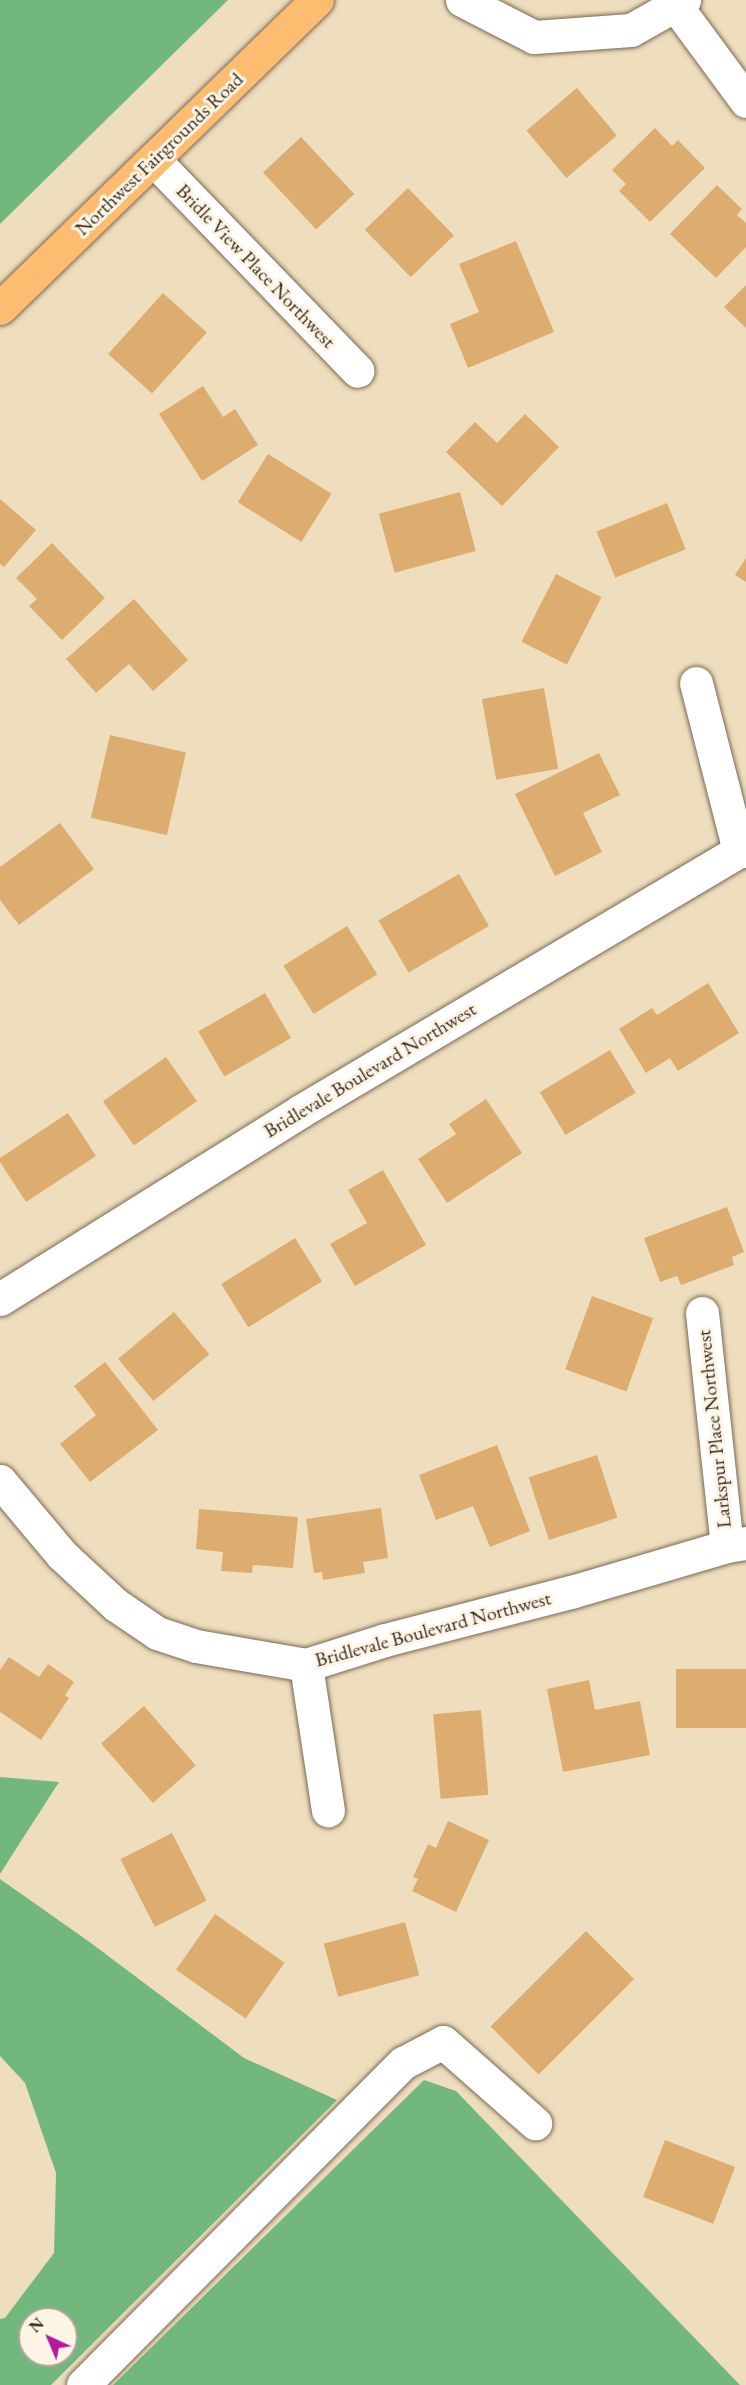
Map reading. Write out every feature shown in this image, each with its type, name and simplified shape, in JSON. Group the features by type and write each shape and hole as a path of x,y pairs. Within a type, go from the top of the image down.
{"main road":[{"name":"Northwest Fairgrounds Road","path":"0,308 317,0"}],"street":[{"path":"462,0 534,37 631,30 680,3 746,101"},
{"name":"Bridle View Place Northwest","path":"154,160 358,371"},
{"path":"696,682 742,851"},
{"name":"Bridlevale Boulevard Northwest","path":"0,1299 298,1112 742,851"},
{"name":"Larkspur Place Northwest","path":"702,1313 737,1544"},
{"name":"Bridlevale Boulevard Northwest","path":"0,1481 62,1555 116,1605 157,1633 196,1646 306,1665 385,1640 571,1592 737,1544"},
{"path":"306,1665 328,1810"},
{"path":"83,2385 403,2063 442,2042 535,2123"}],"green space":[{"path":"0,0 228,0 0,224"},
{"path":"0,1777 59,1782 0,1874"},
{"path":"0,1879 91,1943 244,2058 337,2100 78,2358 78,2307 18,2307 18,2367 69,2367 51,2385 0,2385 0,2319 5,2318 54,2253 56,2173 25,2083 0,2056"},
{"path":"424,2080 456,2091 740,2385 113,2385"}],"building":[{"path":"577,88 617,135 566,178 526,130"},
{"path":"655,128 672,146 678,140 705,168 650,222 619,191 626,184 612,170"},
{"path":"301,137 354,194 316,230 263,172"},
{"path":"717,185 742,209 737,215 746,223 746,247 716,278 670,234"},
{"path":"408,188 454,235 411,277 365,230"},
{"path":"516,241 554,332 468,368 450,324 479,312 459,264"},
{"path":"746,285 746,328 724,307"},
{"path":"163,293 207,332 152,393 108,354"},
{"path":"203,386 223,417 235,409 258,445 202,481 159,414"},
{"path":"525,414 559,447 502,506 446,452 475,422 497,443"},
{"path":"268,454 332,494 301,542 238,502"},
{"path":"460,492 476,551 395,573 379,514"},
{"path":"0,499 36,530 4,567 0,564"},
{"path":"667,503 686,549 615,578 597,531"},
{"path":"52,543 105,598 62,640 29,606 37,599 16,578"},
{"path":"746,558 746,582 735,575"},
{"path":"556,574 601,597 567,665 521,642"},
{"path":"134,599 188,660 153,691 129,664 96,693 66,659"},
{"path":"544,688 558,769 496,780 482,699"},
{"path":"110,735 186,753 167,835 91,818"},
{"path":"599,753 620,795 583,813 602,852 555,876 515,794"},
{"path":"60,823 94,869 19,925 0,900 0,867"},
{"path":"459,874 489,926 408,972 378,920"},
{"path":"347,926 377,974 314,1014 283,966"},
{"path":"708,983 739,1033 678,1071 670,1058 646,1073 619,1029 652,1008 657,1015"},
{"path":"265,993 291,1038 224,1077 198,1032"},
{"path":"610,1050 636,1093 565,1135 540,1092"},
{"path":"166,1057 197,1101 134,1145 103,1101"},
{"path":"486,1099 522,1153 447,1203 418,1159 456,1134 449,1124"},
{"path":"68,1113 96,1156 26,1202 0,1162 0,1158"},
{"path":"383,1170 426,1245 355,1286 330,1244 367,1223 348,1190"},
{"path":"727,1207 744,1252 732,1257 734,1265 681,1285 677,1276 660,1282 644,1238"},
{"path":"295,1238 322,1281 248,1327 221,1284"},
{"path":"592,1296 653,1318 626,1392 565,1369"},
{"path":"174,1312 209,1354 153,1401 118,1359"},
{"path":"105,1362 158,1430 90,1482 60,1444 96,1415 74,1386"},
{"path":"497,1445 530,1531 490,1547 473,1506 436,1520 419,1475"},
{"path":"597,1455 617,1518 549,1540 529,1477"},
{"path":"381,1508 388,1558 363,1562 365,1573 323,1580 322,1572 314,1573 306,1519"},
{"path":"199,1509 298,1517 293,1568 253,1565 252,1573 221,1571 223,1552 196,1549"},
{"path":"9,1657 39,1677 48,1664 74,1682 65,1695 69,1698 41,1740 0,1712 0,1670"},
{"path":"676,1669 746,1669 746,1728 676,1728"},
{"path":"589,1680 595,1710 640,1701 650,1755 563,1772 547,1689"},
{"path":"144,1706 196,1766 153,1803 101,1743"},
{"path":"481,1710 488,1795 441,1799 433,1714"},
{"path":"448,1821 489,1840 456,1912 412,1891 418,1879 413,1877 428,1844 436,1848"},
{"path":"172,1833 207,1901 155,1927 120,1859"},
{"path":"215,1914 285,1963 246,2018 176,1970"},
{"path":"405,1922 419,1975 338,1997 324,1944"},
{"path":"586,1931 634,1979 539,2075 491,2026"},
{"path":"665,2140 735,2167 713,2224 643,2197"}]}
